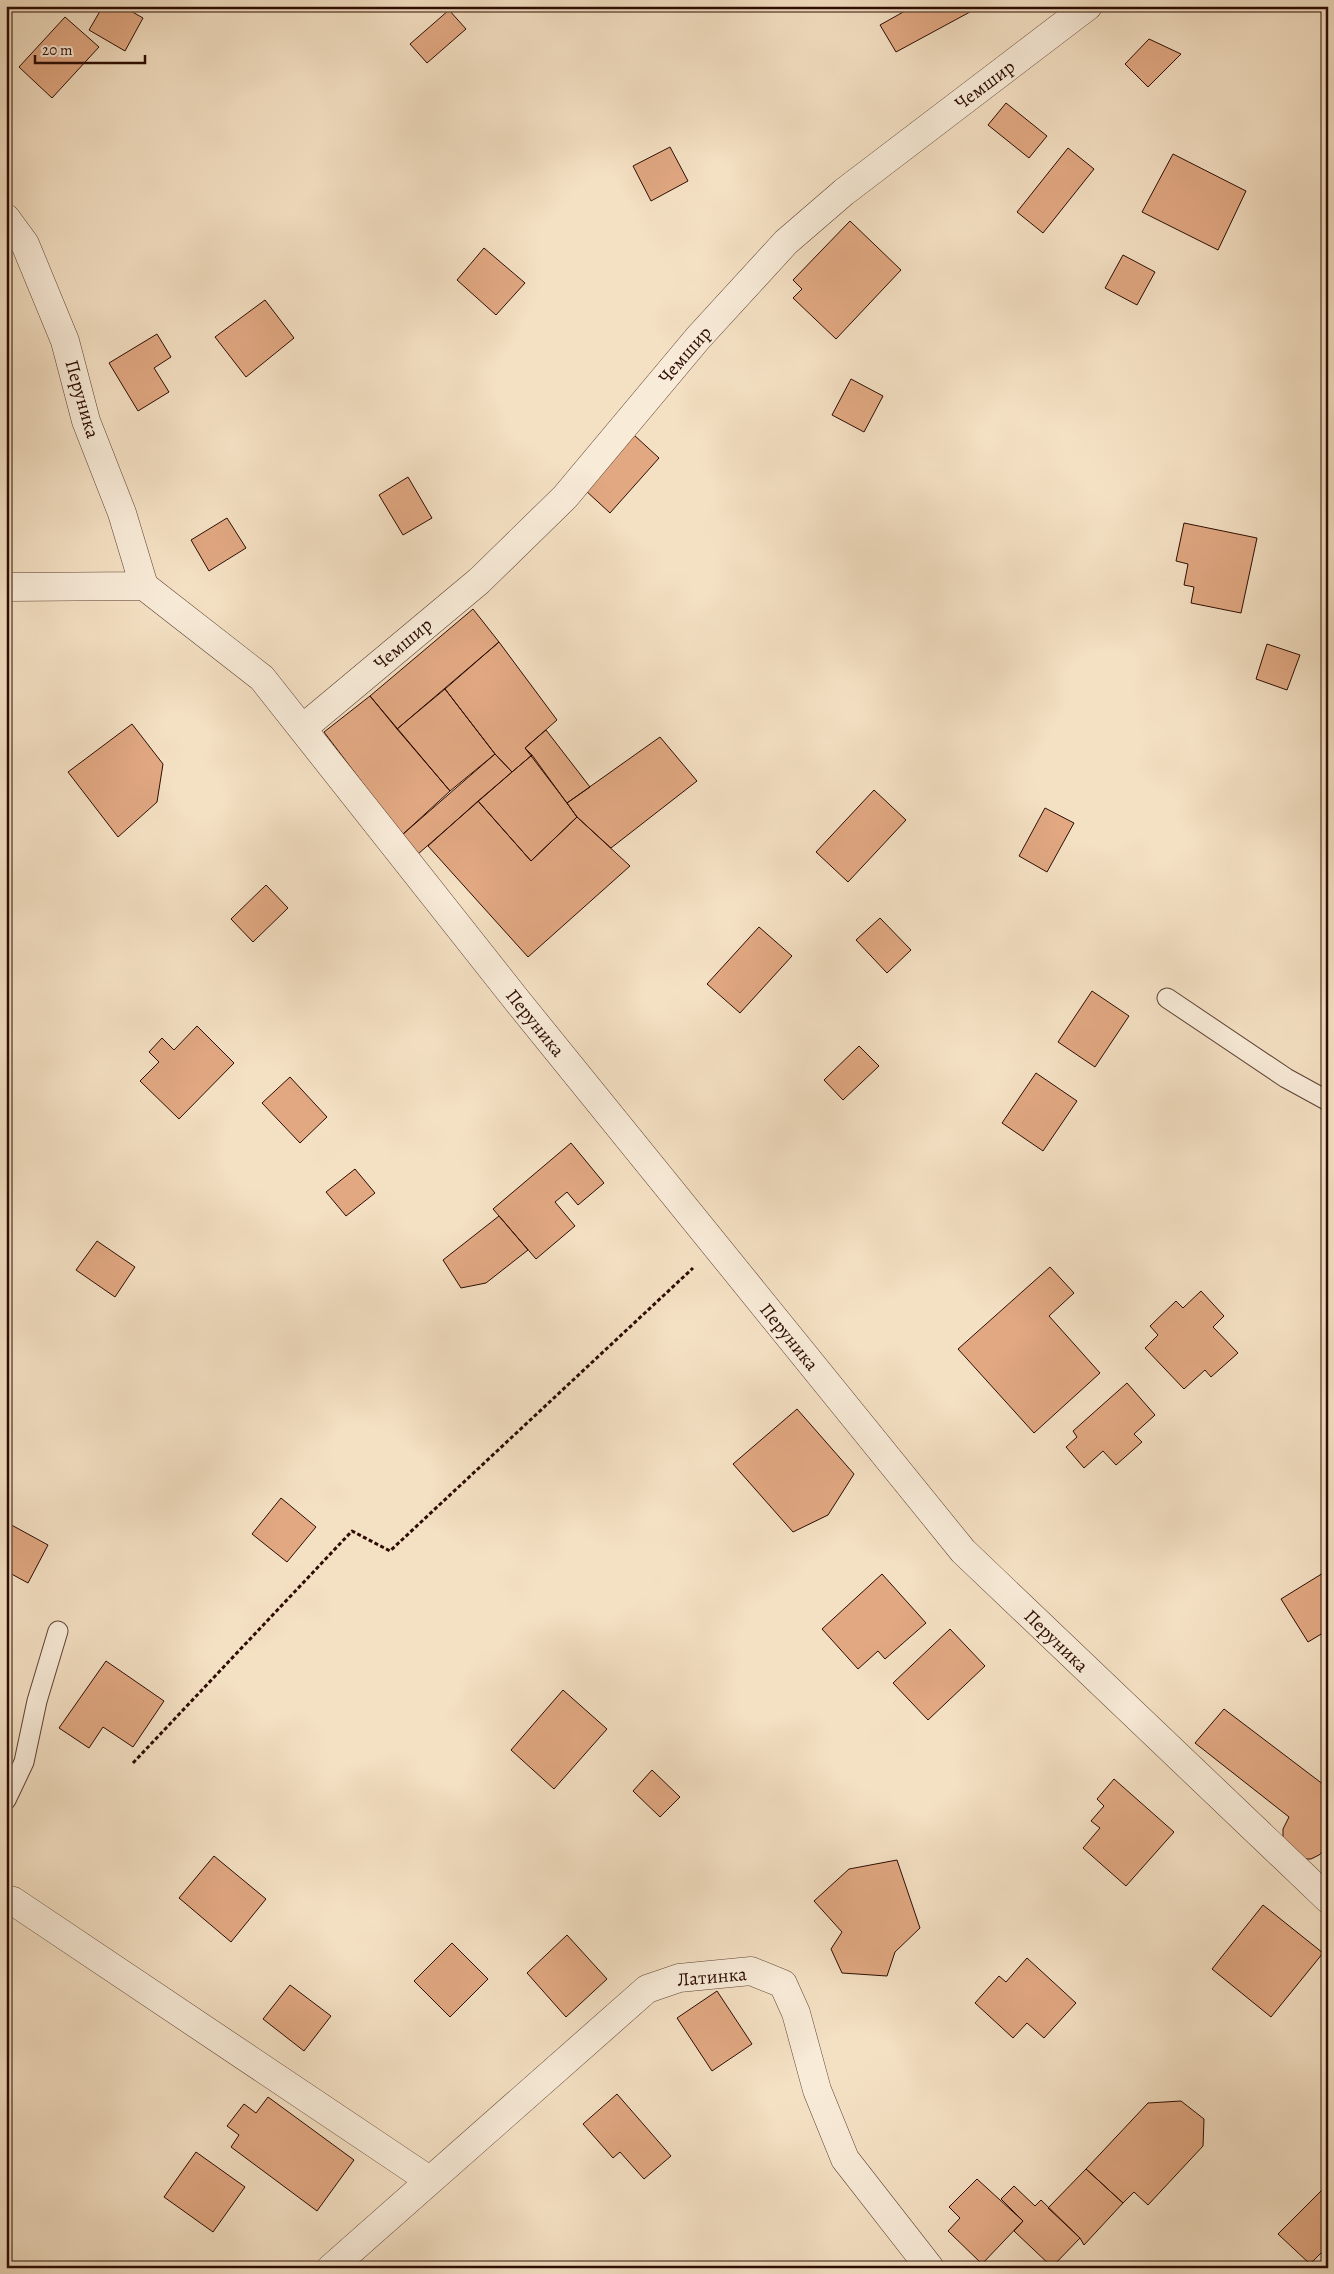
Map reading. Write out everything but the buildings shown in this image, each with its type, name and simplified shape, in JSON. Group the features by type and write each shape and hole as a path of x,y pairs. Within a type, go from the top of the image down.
{"street":[{"name":"Чемшир","path":"303,728 478,581 565,497 698,338 786,242 844,192 1088,6"},
{"name":"Перуника","path":"6,218 25,244 65,341 86,421 122,513 144,586 262,678 518,1003 963,1552 1328,1899"},
{"path":"6,587 144,586"},
{"path":"6,1899 13,1900 429,2180"},
{"name":"Латинка","path":"331,2268 647,1989 679,1978 750,1971 783,1984 796,2013 817,2090 845,2159 930,2268"}],"lane":[{"path":"1167,998 1286,1078 1328,1101"},
{"path":"6,1800 24,1762 36,1701 58,1631"}],"path":[{"path":"132,1763 352,1531 390,1551 716,1247"}]}
